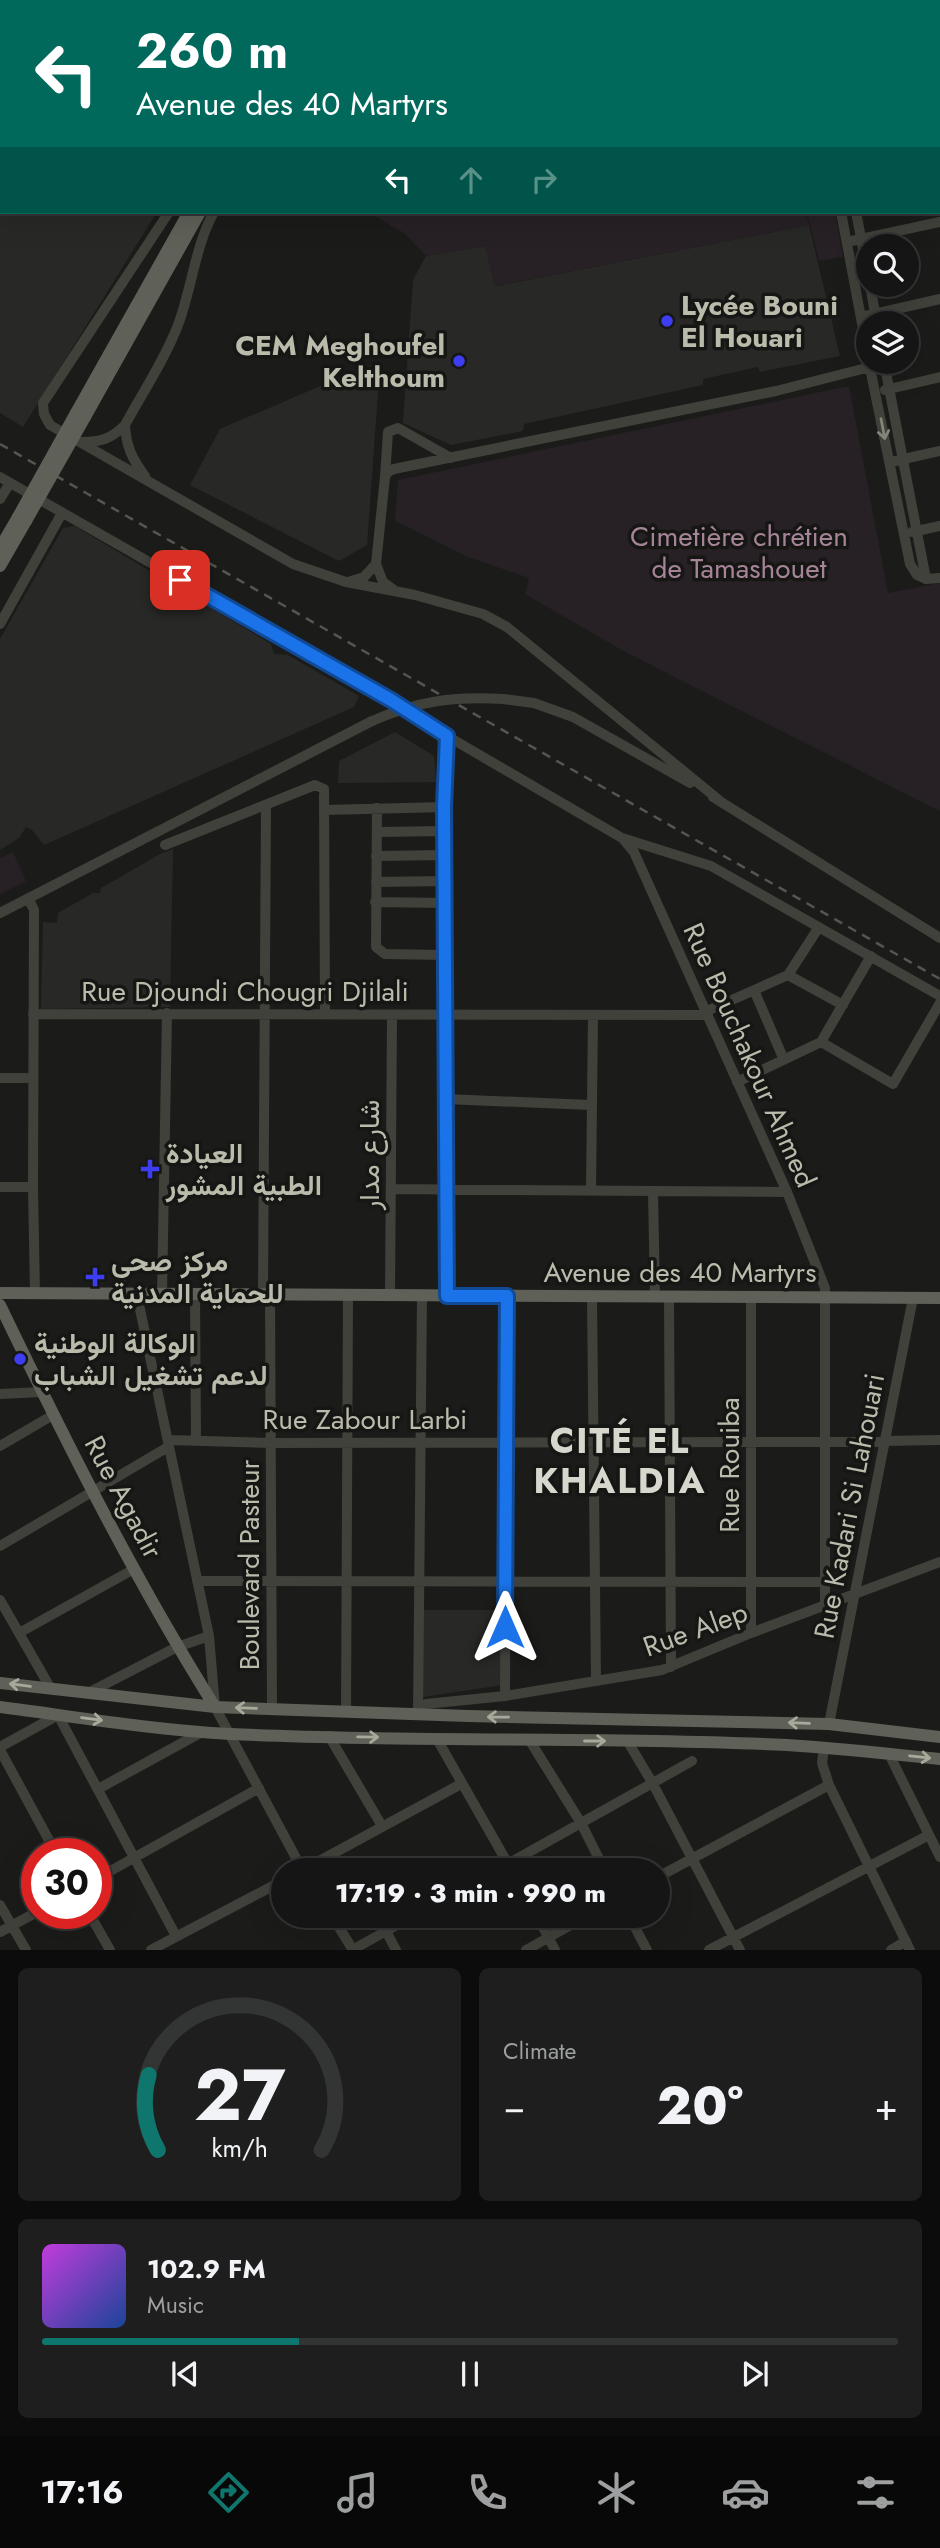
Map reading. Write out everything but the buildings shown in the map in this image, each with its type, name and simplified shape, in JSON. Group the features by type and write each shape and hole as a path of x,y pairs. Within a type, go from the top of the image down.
{"main road":[{"path":"0,566 22,519 188,214"},
{"path":"80,415 199,214"},
{"path":"0,548 22,519"},
{"name":"Avenue des 40 Martyrs","path":"0,1293 940,1298"},
{"name":"Rue Agadir","path":"0,1305 92,1492 177,1647 215,1707"},
{"path":"0,1683 215,1707 829,1724 940,1737"},
{"path":"0,1707 230,1734 719,1743 824,1748 940,1759"}],"street":[{"path":"168,214 43,403 44,414 50,425 293,564 346,582 483,614 507,627 719,800"},
{"path":"78,442 100,442 125,425 177,329 203,238 213,214"},
{"path":"841,214 860,311"},
{"path":"856,214 860,234"},
{"path":"884,234 940,222"},
{"path":"847,242 856,240"},
{"path":"902,311 940,299"},
{"path":"385,477 388,472 394,470 776,391 856,368"},
{"path":"872,374 910,564 917,575 926,579 940,578"},
{"path":"886,374 926,579"},
{"path":"876,392 940,377"},
{"path":"125,425 131,458 148,481"},
{"path":"396,592 383,582 376,564 388,432 398,428 451,458"},
{"path":"889,462 940,451"},
{"path":"0,499 5,480 391,700 447,736 622,838 711,866 940,996"},
{"path":"0,624 62,513"},
{"path":"903,534 940,526"},
{"path":"346,582 365,577 376,564"},
{"path":"0,913 372,721 426,702 472,697 534,703 573,717 719,800 940,937"},
{"path":"447,736 444,807 447,1296"},
{"path":"165,845 316,785 324,789 325,1014"},
{"name":"Boulevard Pasteur","path":"266,805 266,1294 271,1443 272,1709"},
{"path":"324,810 444,807"},
{"path":"377,808 375,944 382,953 445,955"},
{"path":"377,832 445,831"},
{"name":"Rue Bouchakour Ahmed","path":"622,838 634,852 707,1013 787,1192 825,1288 825,1605"},
{"path":"376,856 445,855"},
{"path":"376,882 445,881"},
{"path":"29,898 34,910 35,1294"},
{"path":"375,902 445,903"},
{"path":"707,1013 788,975 818,927"},
{"path":"737,1082 821,1042 871,956"},
{"path":"788,975 843,1005"},
{"path":"754,990 784,1060"},
{"path":"821,1042 893,1084 940,1003"},
{"path":"162,1295 167,1013"},
{"name":"Rue Djoundi Chougri Djilali","path":"33,1014 707,1013"},
{"name":"شارع مدار","path":"390,1295 392,1015"},
{"path":"591,1191 593,1015"},
{"path":"0,1078 33,1078"},
{"path":"445,1099 591,1105"},
{"path":"0,1187 33,1187"},
{"path":"391,1189 787,1192"},
{"path":"653,1191 655,1297"},
{"path":"195,1294 196,1441"},
{"path":"137,1295 209,1636 215,1707 295,1858"},
{"path":"418,1713 422,1295"},
{"path":"346,1712 348,1296"},
{"path":"505,1696 507,1296"},
{"name":"Rue Rouiba","path":"751,1296 751,1633"},
{"path":"592,1297 596,1681"},
{"path":"669,1297 671,1667"},
{"name":"Rue Kadari Si Lahouari","path":"829,1724 914,1298"},
{"path":"0,1394 42,1392"},
{"path":"0,1446 53,1415"},
{"name":"Rue Zabour Larbi","path":"168,1443 940,1440"},
{"path":"0,1546 168,1443"},
{"name":"Rue Alep","path":"418,1713 426,1704 505,1696 671,1667 751,1633 940,1562"},
{"path":"19,1633 134,1569"},
{"path":"197,1581 824,1582"},
{"path":"0,1600 51,1689"},
{"path":"88,1693 177,1647 209,1636"},
{"path":"49,1838 0,1748 58,1715 176,1936"},
{"path":"98,1789 202,1732"},
{"path":"329,1736 382,1826"},
{"path":"437,1739 505,1858"},
{"path":"530,1741 581,1822 599,1858"},
{"path":"628,1742 740,1950"},
{"path":"824,1748 822,1763 829,1784 908,1945 891,1950"},
{"path":"889,1754 940,1857"},
{"path":"524,1858 581,1822 692,1761"},
{"path":"325,1858 461,1784"},
{"path":"670,1870 829,1784"},
{"path":"112,1870 259,1788"},
{"path":"709,1950 929,1835"},
{"path":"154,1949 271,1887"},
{"path":"0,1905 26,1950"},
{"path":"0,1932 21,1921"},
{"path":"340,1928 353,1949 391,1928"},
{"path":"543,1928 555,1950"},
{"path":"526,1950 565,1928"},
{"path":"635,1928 647,1950"},
{"path":"98,1929 110,1950"},
{"path":"386,1931 396,1950"}],"shaded area":[{"path":"0,214 156,214 23,427 0,413"},
{"name":"Lycée Bouni El Houari","path":"809,225 840,356 760,372 758,367 703,379 703,385 524,424 523,431 451,445 403,423 413,280 426,256 485,246 496,286"},
{"path":"380,364 367,545 339,561 190,485 220,429 367,366"},
{"path":"75,526 271,644 274,654 288,655 359,696 354,707 44,845 32,830 26,827 19,838 0,850 0,639 63,528"},
{"path":"395,732 434,756 436,782 338,783 339,761"},
{"path":"173,849 170,1007 41,1009 43,922 57,923 58,913 93,893 100,893 101,888"},
{"path":"422,1610 500,1610 503,1685 423,1697"}],"green space":[{"path":"371,214 806,214 809,225 495,286 485,246 426,256 404,233"},
{"path":"807,214 835,214 843,257 819,261"},
{"name":"Cimetière chrétien de Tamashouet","path":"849,386 888,593 940,583 940,811 627,653 525,594 529,578 468,557 395,521 398,480"},
{"path":"13,852 26,881 0,894 0,858"}],"railway":[{"path":"0,444 940,979"}],"place":[{"name":"Lycée Bouni El Houari","path":"667,321"},
{"name":"CEM Meghoufel Kelthoum","path":"459,361"},
{"name":"العيادة الطبية المشور","path":"150,1169"},
{"name":"مركز صحي للحماية المدنية","path":"95,1277"},
{"name":"الوكالة الوطنية لدعم تشغيل الشباب","path":"20,1359"}],"district":[{"name":"CITÉ EL KHALDIA","path":"620,1461"}],"route":[{"path":"180,580 391,700 447,736 444,807 447,1296 507,1296 505,1627"}]}
